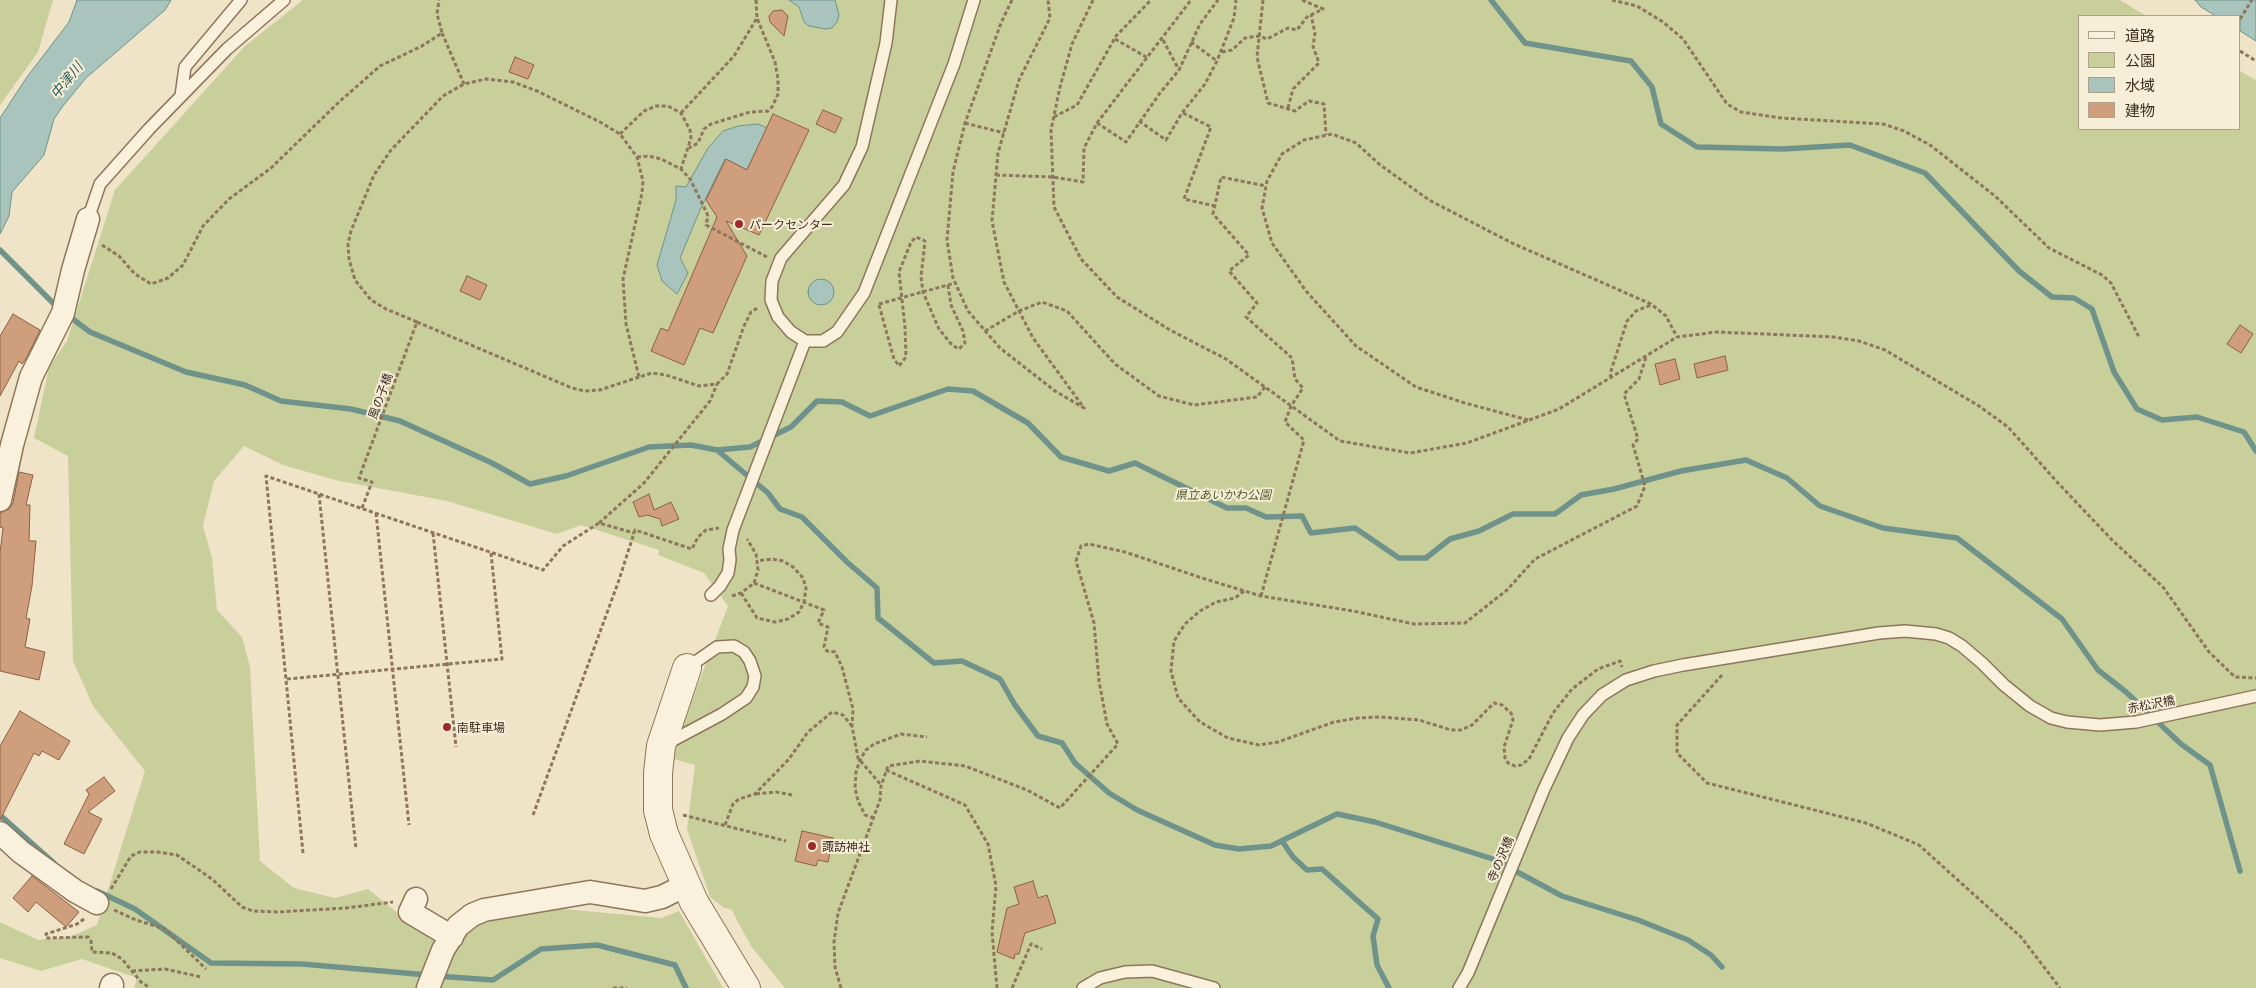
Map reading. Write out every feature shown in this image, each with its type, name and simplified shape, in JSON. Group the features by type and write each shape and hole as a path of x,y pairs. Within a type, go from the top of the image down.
{"street":[{"path":"0,500 12,445 31,377 63,313 88,218"},
{"path":"687,668 661,746 658,773 658,810 664,834 694,902 746,988"},
{"path":"0,833 21,852 96,903"},
{"path":"428,988 443,950 458,926 472,915 484,910 590,892 645,901 662,897 686,885"},
{"path":"414,903 410,912 452,937"}],"lane":[{"path":"181,96 185,67 241,0"},
{"path":"88,218 100,184 148,129 227,49 284,0"},
{"path":"891,0 886,43 862,147 844,185 781,258 772,280 772,300 778,317 791,332 805,341 823,341 837,332 864,294 954,64 974,0"},
{"path":"710,595 720,586 728,573 729,549 733,530 805,341"},
{"name":"赤松沢橋","path":"1739,655 1879,633 1906,631 1936,634 1962,646 2030,706 2051,718 2067,722 2100,725 2136,722 2256,696"},
{"path":"661,746 722,714 746,698 753,687 755,676 750,661 744,652 734,646 717,647 687,668"},
{"name":"寺の沢橋","path":"1459,988 1544,789 1568,738 1583,715 1602,695 1626,680 1664,669 1739,655"},
{"path":"1083,988 1100,978 1125,972 1152,971 1214,988"}],"path":[{"path":"439,0 437,14 442,33 464,84"},
{"path":"689,148 698,143 704,129 711,124 750,112 768,111 778,94 775,62 757,18 756,0"},
{"path":"1012,0 1000,23 965,123 953,172 947,240 955,283 968,311 1000,348 1055,390 1084,408 1033,338 1004,282 992,220 998,153 1019,80 1050,18 1048,0"},
{"path":"1093,0 1072,44 1051,130 1054,207 1076,251 1081,259 1117,297 1170,330 1226,359 1340,441 1410,453 1466,443 1559,409 1676,337 1717,332 1834,337 1859,341 1885,350 1979,406 2008,427 2112,541 2163,587 2209,652 2235,677 2256,678"},
{"path":"1054,118 1077,105 1115,39 1151,0"},
{"path":"996,175 1053,177 1083,182 1084,148 1097,123 1191,0"},
{"path":"1097,123 1126,142 1139,121 1179,70 1200,24 1218,0"},
{"path":"1139,121 1166,140 1182,113 1205,84 1217,61 1234,18 1236,0"},
{"path":"1263,0 1256,57 1268,103 1295,110 1309,101 1324,104 1326,135"},
{"path":"1221,52 1232,50 1245,38 1259,36 1267,39 1288,28 1296,30 1307,17 1323,9 1302,0"},
{"path":"1612,0 1637,6 1683,39 1727,104 1741,112 1781,118 1883,124 1904,131 1930,145 1995,196 2049,248 2102,276 2110,283 2139,337"},
{"path":"2241,17 2252,0"},
{"path":"1288,108 1293,89 1319,63 1313,46 1315,33 1311,15"},
{"path":"681,113 734,56 757,18"},
{"path":"78,253 102,244 120,256 135,274 151,284 168,278 183,265 203,226 229,199 271,168 339,102 380,66 422,46 442,33"},
{"path":"1115,39 1148,58"},
{"path":"1162,39 1179,70"},
{"path":"1191,42 1217,61"},
{"path":"2241,52 2256,61"},
{"path":"638,376 626,324 623,279 642,193 643,181 637,157 620,134 582,113 513,82 486,79 464,84 443,96 379,165 351,231 348,244 349,259 355,280 371,300 386,309 572,388 585,391 600,390 652,373 666,375 699,386 717,384"},
{"path":"620,134 644,111 656,106 668,106 681,113 690,130 691,138 681,169"},
{"path":"1182,113 1210,127 1184,199 1215,206"},
{"path":"965,123 1004,133"},
{"path":"1529,420 1465,403 1416,387 1356,346 1306,292 1272,243 1262,208 1267,181 1282,154 1304,140 1332,134 1356,143 1379,164 1429,200 1512,243 1651,304 1666,316 1676,337"},
{"path":"637,157 650,156 661,159 681,169 690,179 704,204 708,216 706,225 767,257 781,258"},
{"path":"1261,596 1304,440 1285,422 1291,406 1303,388 1295,379 1292,358 1246,317 1257,303 1229,271 1249,255 1213,214 1222,177 1266,186"},
{"path":"864,294 880,305 894,359 899,366 906,358 905,327 899,272 911,242 916,237 925,241 921,277 923,292 939,329 952,345 959,349 966,343 952,305 948,285"},
{"path":"880,305 955,283"},
{"path":"303,853 266,476 543,570 563,546 599,523 644,483 710,400 717,384 726,374 751,312 772,300"},
{"path":"985,331 1019,311 1042,302 1066,311 1115,364 1158,396 1194,405 1257,397 1265,387"},
{"path":"1611,378 1610,374 1627,321 1636,311 1651,304"},
{"name":"風の子橋","path":"362,508 372,482 359,478 416,322"},
{"path":"841,988 835,967 834,942 838,913 874,818 880,800 881,786 888,766 920,761 965,766 1027,790 1060,808 1118,744 1107,724 1098,681 1094,623 1076,560 1081,546 1089,544 1125,552 1261,596 1353,611 1414,624 1465,623 1507,590 1535,559 1637,506 1646,486 1633,445 1638,439 1624,394 1639,379 1646,356"},
{"path":"319,494 340,674 356,849"},
{"path":"376,513 409,825"},
{"path":"599,523 634,533"},
{"path":"533,815 620,580 635,530 692,549 698,537 706,530 726,528 733,530 751,543 757,560 758,570 754,583 741,593 724,598"},
{"path":"433,533 456,747"},
{"path":"287,679 502,659 490,552"},
{"path":"741,593 757,618 775,622 788,619 799,612 804,602 806,588 802,578 793,567 783,561 772,559 757,560"},
{"path":"754,583 824,610 818,623 828,627 824,648 827,652 835,652 842,667 853,709 852,726 860,760 881,786"},
{"path":"1244,591 1235,598 1216,602 1200,611 1185,624 1174,641 1171,671 1178,698 1200,722 1228,738 1259,745 1278,742 1334,722 1380,717 1419,720 1450,730 1461,730 1472,725 1494,703 1502,705 1511,713 1513,720 1504,747 1505,758 1508,763 1515,766 1521,765 1529,759 1553,713 1572,689 1585,678 1598,669 1620,661 1626,680"},
{"path":"1739,655 1677,725 1677,753 1707,782 1866,823 1919,845 2021,937 2060,988"},
{"path":"755,794 784,765 808,732 832,712 844,715 852,726"},
{"path":"874,818 865,815 856,794 856,772 866,750 886,739 901,734 927,736"},
{"path":"886,770 965,805 988,844 996,886 992,932 997,988"},
{"path":"725,825 733,804 739,799 755,794 776,792 792,795"},
{"path":"658,810 786,841"},
{"path":"150,988 141,982 122,959 112,953 92,952 91,940 88,937 46,938 46,934 76,924 85,918 131,856 140,852 177,855 212,879 242,907 253,911 278,912 394,902 414,903"},
{"path":"96,903 165,930 206,969"},
{"path":"1012,988 1031,944 1042,950"},
{"path":"111,987 112,972 165,969 201,977"},
{"path":"613,988 627,988"}],"green space":[{"path":"0,0 53,0 38,52 0,105"},
{"name":"県立あいかわ公園","path":"303,0 2120,0 2144,15 2078,15 2078,130 2241,130 2241,72 2256,80 2256,988 785,988 751,946 731,909 724,908 710,897 687,829 695,765 670,758 728,606 704,573 658,555 659,550 581,525 557,534 447,501 335,480 283,465 244,446 214,481 203,526 212,558 217,610 242,637 250,667 260,861 294,888 335,898 368,889 430,939 463,941 475,921 542,907 661,918 679,911 723,988 134,988 137,978 82,959 41,971 0,958 0,922 38,940 70,937 97,925 145,771 93,706 73,661 68,456 34,438 49,367 67,341 115,190 245,46"}],"water":[{"name":"中津川","path":"77,0 171,0 165,10 86,78 63,106 54,119 44,155 12,192 9,216 0,234 0,118 27,77 69,22"},
{"path":"789,0 835,0 839,15 837,22 832,28 826,29 809,26 804,22 799,7"},
{"path":"2195,0 2256,0 2256,41 2241,32 2241,15 2214,15 2201,7"},
{"path":"758,124 767,128 747,170 725,159 700,210 680,258 688,273 677,294 662,281 657,265 676,200 676,186 686,187 708,148 723,131 738,126"},
{"path":"821,279 830,283 834,292 830,301 821,305 812,301 808,292 812,283"}],"building":[{"path":"782,10 788,16 784,36 770,22 769,16 773,11"},
{"path":"515,57 534,65 528,79 509,72"},
{"path":"823,110 842,118 835,133 816,124"},
{"name":"パークセンター","path":"773,114 809,130 759,235 726,221 747,256 713,333 700,328 684,365 651,351 661,328 668,331 717,217 706,200 726,159 747,170"},
{"path":"467,276 487,285 480,300 460,291"},
{"path":"13,314 40,330 27,357 22,364 19,361 0,396 0,336"},
{"path":"2240,325 2253,334 2241,353 2227,344"},
{"path":"1725,356 1728,370 1697,378 1694,364"},
{"path":"1675,359 1680,379 1660,385 1655,364"},
{"path":"19,472 33,475 26,505 30,505 29,541 36,541 32,586 26,618 30,619 25,647 45,652 39,680 0,671 0,553 3,528 0,527 0,513 9,509 13,503"},
{"path":"649,494 654,510 671,502 679,519 662,526 660,519 647,515 639,517 633,502"},
{"path":"20,711 70,741 59,760 42,751 39,756 34,753 0,820 0,746"},
{"path":"104,777 115,791 88,812 102,819 84,854 64,844 89,794 86,790"},
{"path":"802,831 833,838 828,862 818,860 816,866 795,861"},
{"path":"32,876 79,912 66,927 36,902 28,912 13,898"},
{"path":"1033,881 1038,898 1047,895 1056,923 1025,933 1019,954 1015,954 1014,959 997,952 1007,908 1019,904 1014,887"}],"waterway":[{"path":"1491,0 1525,43 1631,61 1652,87 1661,124 1697,147 1783,149 1850,145 1925,173 2019,271 2052,297 2074,298 2092,309 2114,372 2137,409 2162,420 2197,417 2244,432 2256,451"},
{"path":"0,250 56,306"},
{"path":"70,317 90,332 186,372 245,385 281,401 351,409 400,421 492,463 530,484 566,476 649,447 691,445 717,450 750,447 791,427 817,401 842,402 870,416 948,389 973,391 1028,423 1061,457 1109,471 1135,463 1227,508 1246,508 1266,517 1302,516 1311,533 1355,528 1399,558 1426,558 1450,539 1479,531 1513,514 1555,514 1581,495 1614,489 1681,471 1746,460 1787,478 1820,506 1883,528 1957,538 2062,619 2098,670 2126,692 2181,744 2210,765 2240,871"},
{"path":"717,450 768,493 780,509 802,517 847,562 877,588 878,618 934,663 962,661 1000,679 1015,705 1038,736 1062,743 1075,763 1109,793 1137,810 1215,845 1239,849 1271,846 1337,814 1375,822 1493,859 1562,896 1638,920 1688,940 1711,955 1722,967"},
{"path":"0,815 54,863"},
{"path":"1282,841 1293,857 1307,870 1322,869 1378,919 1373,936 1377,965 1389,988"},
{"path":"97,891 135,909 211,963 302,964 428,975"},
{"path":"437,976 493,980 541,949 597,945 675,965 686,988"}],"place":[{"name":"パークセンター","path":"739,224"},
{"name":"南駐車場","path":"447,727"},
{"name":"諏訪神社","path":"812,846"}]}
